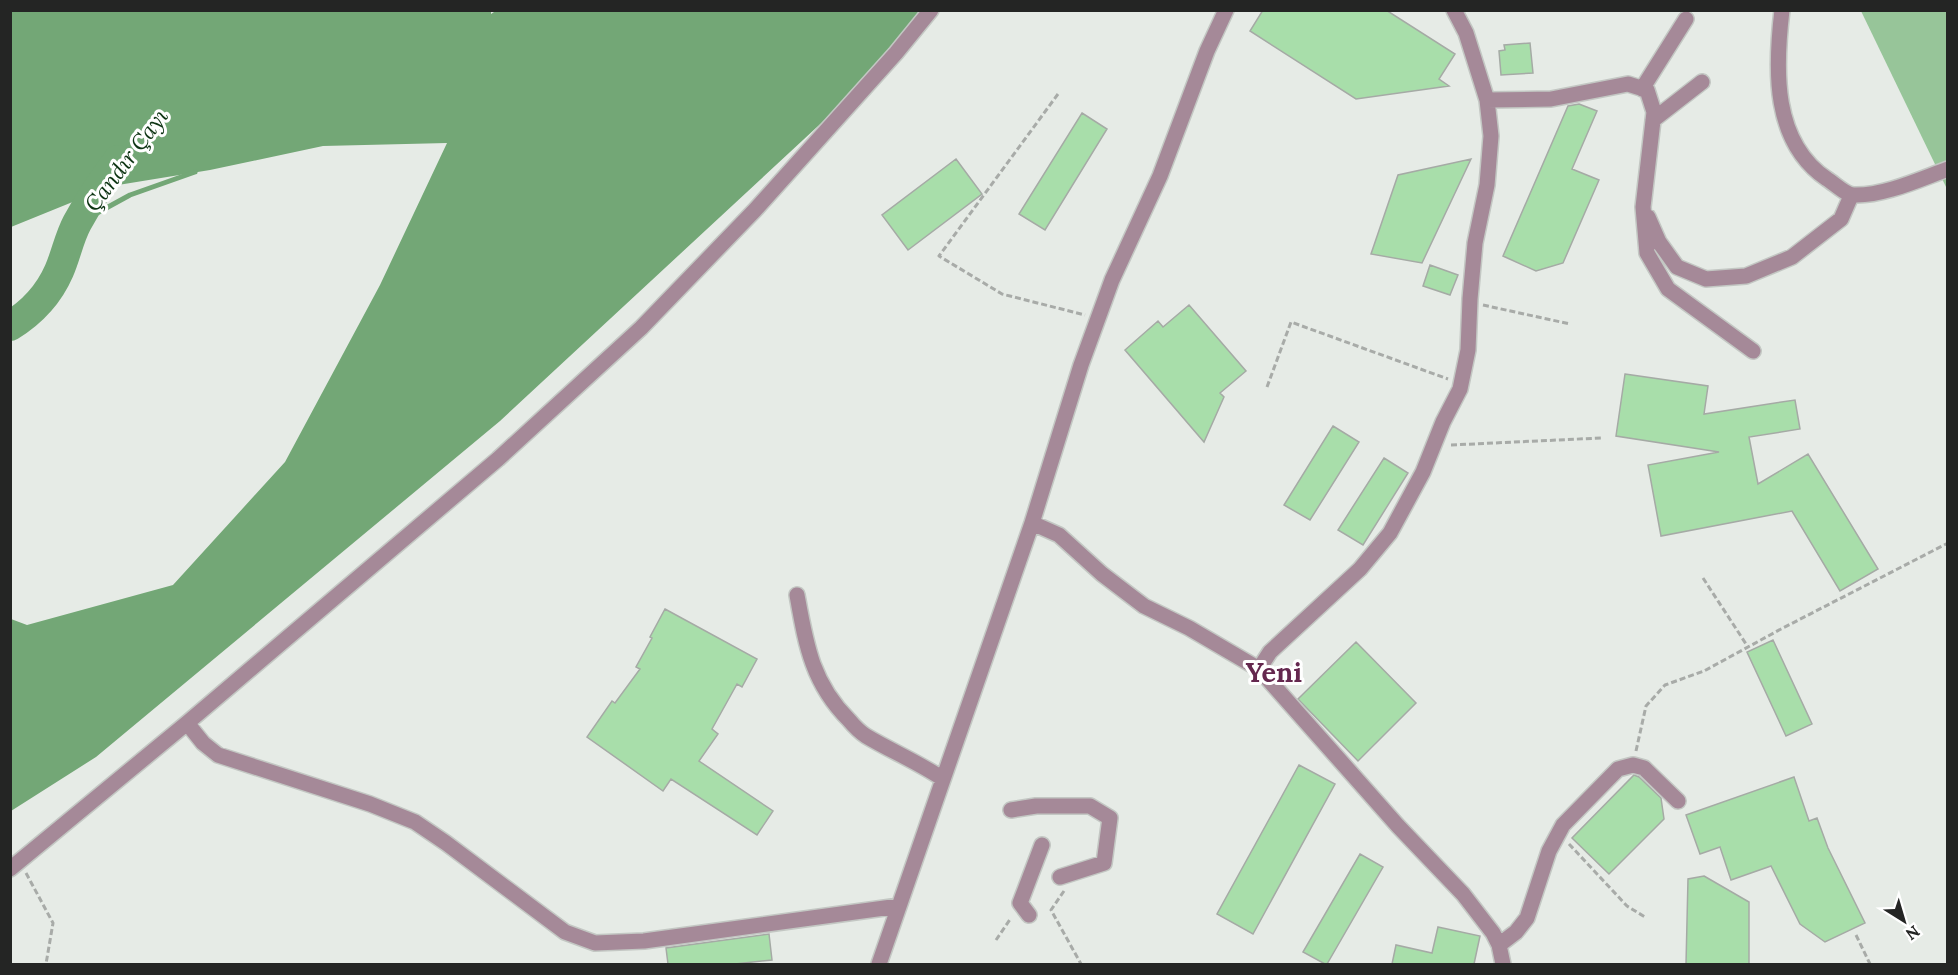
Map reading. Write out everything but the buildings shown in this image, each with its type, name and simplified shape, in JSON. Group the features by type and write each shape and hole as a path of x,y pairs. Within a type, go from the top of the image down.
{"street":[{"path":"15,865 187,723 498,459 641,328 755,210 896,53 931,10"},
{"path":"879,964 1032,523 1098,318 1112,280 1160,176 1207,51 1226,10"},
{"path":"1259,669 1270,652 1360,569 1390,533 1423,472 1461,384 1468,350 1475,243 1487,185 1491,136 1487,100 1466,33 1454,10"},
{"path":"1782,10 1777,53 1782,114 1796,148 1817,172 1851,196 1874,194 1947,169"},
{"path":"1642,88 1686,19"},
{"path":"1653,120 1702,82"},
{"path":"1487,100 1551,99 1628,84 1647,90 1654,112 1643,207 1647,253 1668,289 1753,351"},
{"path":"1643,207 1659,242 1677,267 1706,279 1746,276 1792,257 1841,219 1851,196"},
{"path":"1032,523 1059,535 1102,574 1144,606 1190,628 1259,669 1485,920 1499,945 1503,964"},
{"path":"797,595 806,642 816,676 836,708 864,735 919,763 943,779"},
{"path":"187,723 203,743 218,755 370,804 414,822 566,932 595,943 644,941 899,906"},
{"path":"1499,945 1516,932 1527,918 1549,851 1558,833 1570,817 1618,769 1633,765 1649,771 1678,801"},
{"path":"1011,810 1036,806 1090,806 1110,818 1104,863 1064,881"},
{"path":"1024,909 1042,845"}],"path":[{"path":"1058,94 939,256 1002,294 1098,318"},
{"path":"1470,302 1570,324"},
{"path":"1267,387 1291,321 1461,384"},
{"path":"1434,446 1601,438"},
{"path":"1633,765 1646,706 1665,685 1704,672 1947,543"},
{"path":"1703,578 1748,647"},
{"path":"1558,833 1627,906 1646,917"},
{"path":"15,865 53,923 46,964"},
{"path":"1064,881 1051,910 1081,964"},
{"path":"996,940 1024,909"},
{"path":"1856,935 1870,964"}],"shaded area":[{"path":"1861,11 1947,11 1947,189"}],"water":[{"path":"491,10 491,14 497,10 922,11 899,51 500,421 96,757 11,811 11,619 27,625 173,585 285,462 380,285 447,143 323,146 210,170 112,186 11,227 11,11"}],"waterway":[{"name":"Çandır Çayı","path":"10,326 32,309 45,295 59,271 77,223 118,160"},
{"path":"77,224 130,195 195,172"}],"district":[{"name":"Yeni","path":"1274,672"}]}
